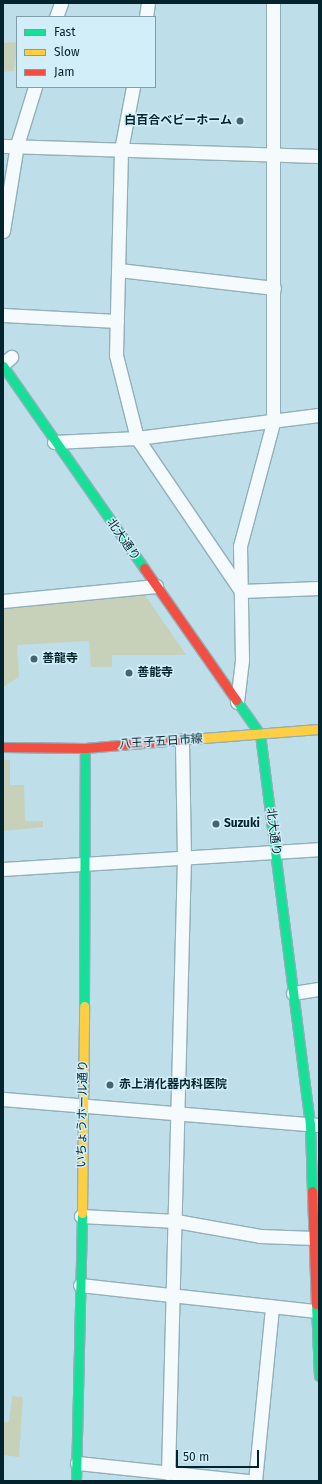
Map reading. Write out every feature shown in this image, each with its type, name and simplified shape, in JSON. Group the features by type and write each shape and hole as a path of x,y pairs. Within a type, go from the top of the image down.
{"street":[{"path":"56,16 61,3"},
{"path":"146,16 148,3"},
{"path":"238,702 242,660 240,546 273,423 273,3"},
{"path":"3,231 17,145 35,88"},
{"path":"133,88 121,150 116,355 138,438 241,591"},
{"path":"3,146 17,145 274,156 319,156"},
{"path":"119,270 274,288"},
{"path":"3,315 117,321"},
{"name":"北大通り","path":"6,362 54,442 260,734 293,993 314,1124 316,1205 314,1238 319,1376"},
{"path":"54,442 138,438 273,423 319,415"},
{"path":"3,601 156,586"},
{"path":"241,591 319,588"},
{"name":"八王子五日市線","path":"3,748 85,748 319,729"},
{"path":"168,1473 179,1112 184,857 182,740"},
{"name":"いちょうホール通り","path":"76,1481 84,1106 85,748"},
{"path":"3,869 319,849"},
{"path":"293,993 319,989"},
{"path":"3,1099 314,1124"},
{"path":"81,1216 176,1221 260,1236 314,1238"},
{"path":"80,1285 174,1294 272,1307 317,1311"},
{"path":"255,1481 272,1307"},
{"path":"77,1463 248,1481"}],"green space":[{"path":"16,42 14,71 3,72 3,43"},
{"path":"143,592 186,655 112,655 112,667 91,667 89,641 17,645 19,677 3,687 3,605"},
{"path":"3,760 10,760 10,785 24,785 25,821 43,821 43,827 3,831"},
{"path":"12,1396 23,1397 19,1457 3,1455 3,1422 9,1422"}],"traffic: fast":[{"path":"3,366 144,568"},
{"path":"236,700 260,734 310,1124 312,1191"},
{"path":"84,1006 85,748"},
{"path":"76,1481 82,1213"},
{"path":"316,1304 319,1376"}],"traffic: slow":[{"path":"190,739 319,729"},
{"path":"82,1213 84,1006"}],"traffic: jam":[{"path":"144,568 236,700"},
{"path":"3,747 85,748 190,739"},
{"path":"312,1191 316,1304"}],"place":[{"name":"白百合ベビーホーム","path":"240,121"},
{"name":"善龍寺","path":"34,659"},
{"name":"善能寺","path":"129,673"},
{"name":"Suzuki","path":"216,824"},
{"name":"赤上消化器内科医院","path":"110,1085"}]}
